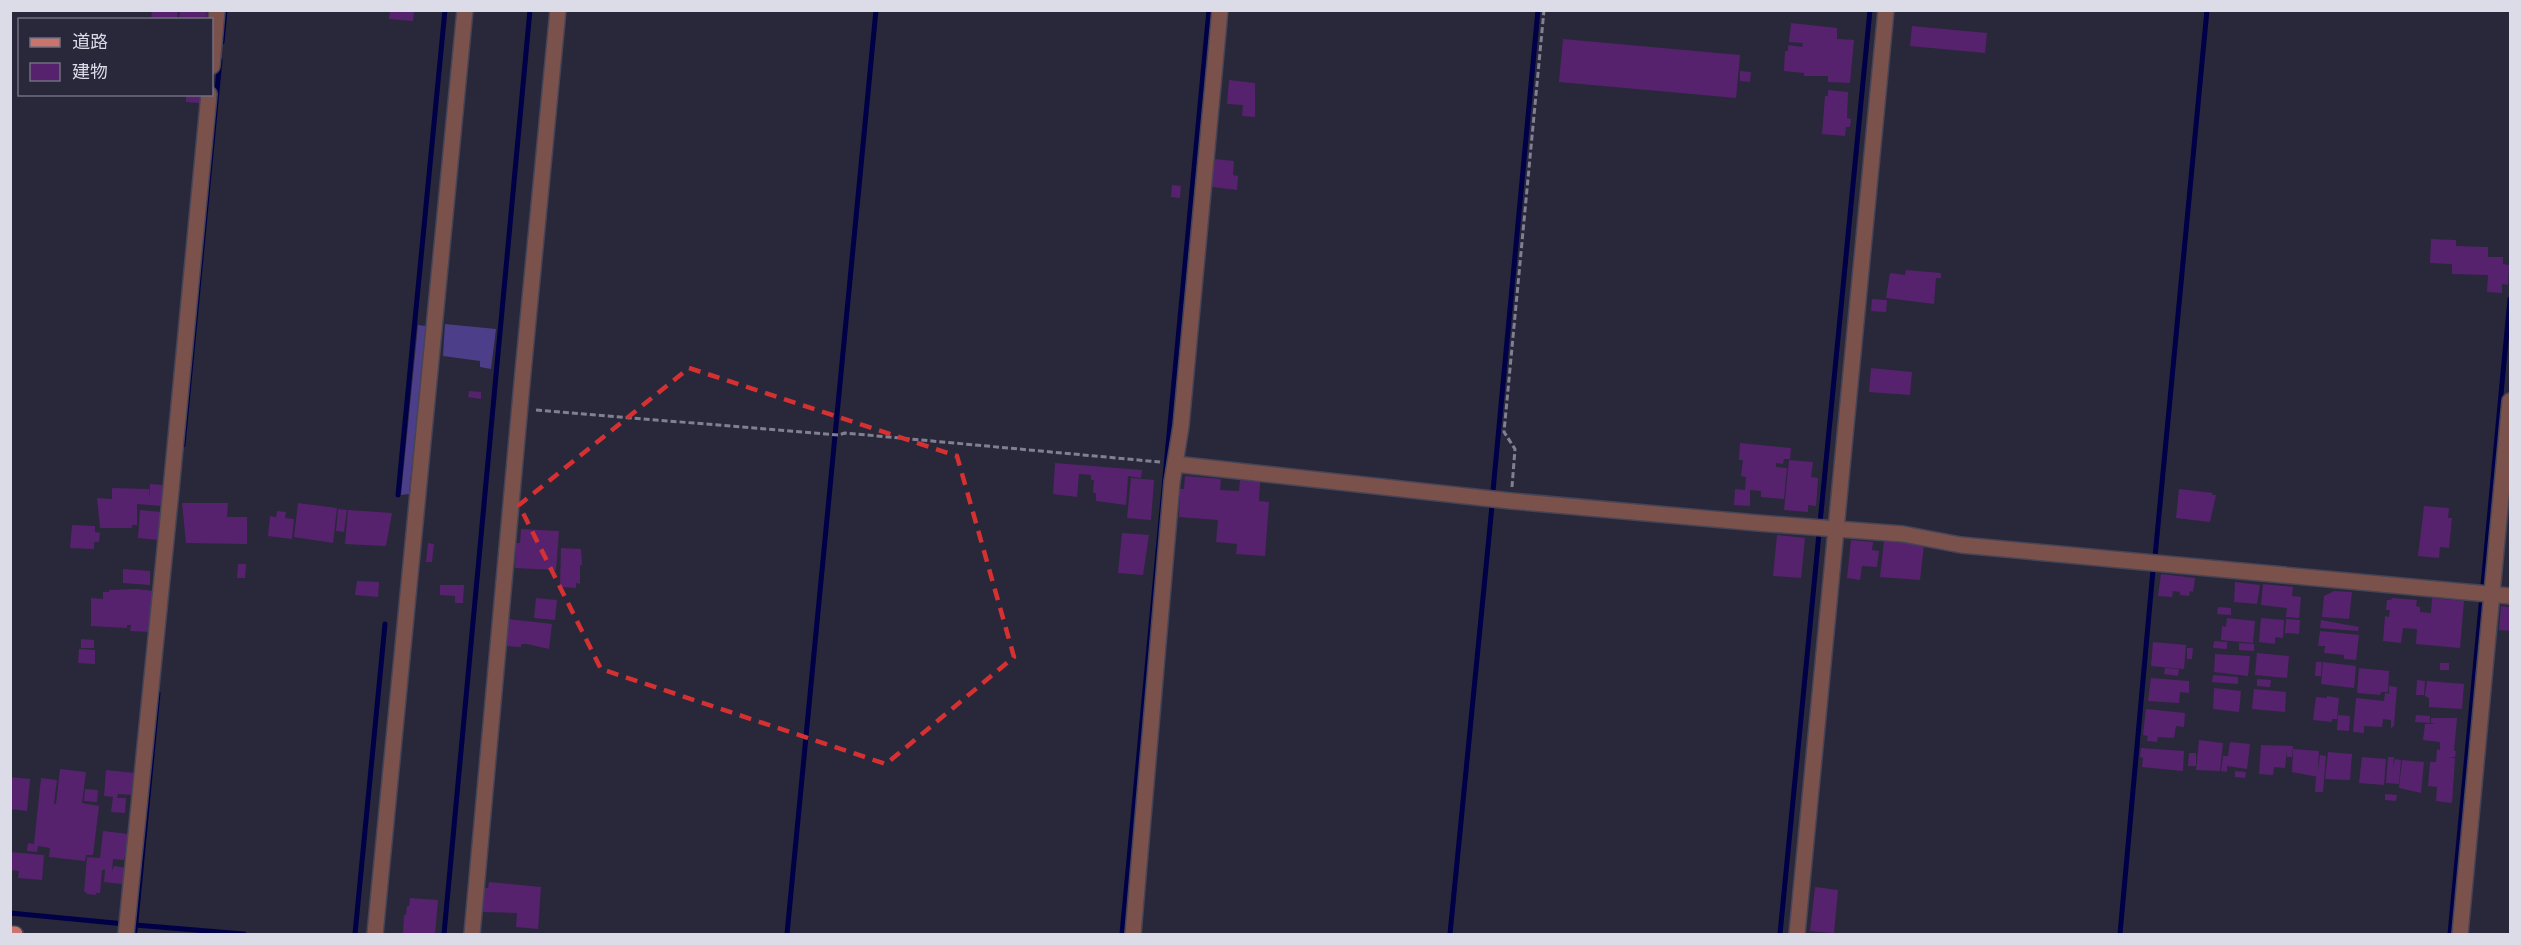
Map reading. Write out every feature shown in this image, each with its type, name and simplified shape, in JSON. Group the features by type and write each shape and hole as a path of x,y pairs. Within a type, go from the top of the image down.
{"street":[{"path":"213,55 217,10"},
{"path":"375,934 465,10"},
{"path":"472,934 519,408 558,10"},
{"path":"1133,934 1169,463 1220,10"},
{"path":"1797,934 1826,528 1886,10"},
{"path":"127,927 209,96"},
{"path":"2460,934 2486,594 2511,401"},
{"path":"1169,463 1511,501 1903,534 1961,545 2511,596"}],"path":[{"path":"1511,501 1515,449 1504,432 1544,10"},
{"path":"519,408 832,435 844,433 1169,463"}],"highlighted area":[{"path":"689,368 957,456 1014,657 886,764 601,669 519,505"}],"shaded area":[{"path":"445,324 496,329 491,369 480,367 480,361 443,356"},
{"path":"418,325 426,326 409,494 401,495"}],"building":[{"path":"152,10 178,10 177,18 151,18"},
{"path":"180,10 207,10 206,18 179,18"},
{"path":"390,10 414,10 413,21 389,19"},
{"path":"1791,23 1837,28 1837,39 1854,40 1850,83 1828,82 1828,76 1804,76 1804,73 1784,71 1785,51 1788,51 1788,45 1802,47 1803,43 1789,42"},
{"path":"1912,26 1987,33 1985,53 1910,46"},
{"path":"1563,39 1740,55 1736,98 1559,82"},
{"path":"1740,71 1751,72 1750,82 1740,81"},
{"path":"1229,80 1255,83 1255,117 1242,116 1243,105 1227,104"},
{"path":"1828,90 1848,92 1847,118 1851,119 1850,127 1846,127 1845,136 1822,134 1825,96 1828,96"},
{"path":"186,96 201,96 200,103 186,102"},
{"path":"1214,159 1234,161 1233,175 1238,176 1237,190 1212,187"},
{"path":"1172,185 1181,186 1180,198 1171,197"},
{"path":"2431,239 2456,240 2456,246 2488,247 2488,257 2503,257 2503,264 2509,265 2508,285 2502,284 2502,293 2487,292 2488,275 2452,274 2452,264 2430,263"},
{"path":"1906,270 1941,273 1941,278 1936,278 1934,304 1886,298 1890,273 1905,275"},
{"path":"1872,299 1887,300 1886,312 1871,311"},
{"path":"1871,368 1912,372 1910,395 1869,392"},
{"path":"469,391 481,392 481,399 468,397"},
{"path":"1740,443 1791,448 1790,459 1784,459 1783,464 1776,463 1776,467 1787,468 1784,499 1761,497 1761,491 1750,490 1750,506 1734,505 1735,489 1745,490 1746,477 1741,476 1743,460 1739,460"},
{"path":"1789,460 1813,462 1811,477 1818,478 1816,506 1808,505 1808,512 1784,510"},
{"path":"1055,463 1142,470 1141,478 1128,476 1126,505 1096,501 1096,493 1093,493 1094,480 1091,480 1091,475 1079,474 1077,497 1053,494"},
{"path":"1185,476 1221,479 1220,490 1239,491 1240,480 1260,482 1259,501 1269,502 1265,556 1236,554 1237,544 1216,542 1218,520 1179,517 1180,489 1184,489"},
{"path":"1131,478 1154,480 1151,520 1127,518"},
{"path":"150,484 163,485 162,506 137,504 137,525 132,525 132,528 100,528 97,498 112,499 112,488 149,489 149,501"},
{"path":"2179,489 2216,495 2210,522 2176,518"},
{"path":"182,503 228,503 227,517 247,517 247,544 186,543"},
{"path":"298,503 337,508 333,543 294,537"},
{"path":"2424,506 2449,508 2448,518 2452,518 2449,548 2440,547 2439,558 2418,556"},
{"path":"338,509 347,510 344,532 336,531"},
{"path":"140,510 161,512 159,540 138,538"},
{"path":"348,510 392,513 386,546 345,544"},
{"path":"277,511 286,512 285,518 294,519 292,539 268,536 270,516 276,517"},
{"path":"72,525 95,526 95,532 100,533 99,542 94,542 94,549 70,548"},
{"path":"521,529 559,531 556,570 515,568 516,543 520,543"},
{"path":"1122,533 1149,535 1143,575 1118,573"},
{"path":"1777,535 1805,538 1801,578 1773,576"},
{"path":"1851,540 1873,542 1872,550 1879,551 1877,567 1862,566 1860,580 1847,578"},
{"path":"1884,541 1924,545 1920,580 1880,577"},
{"path":"428,543 434,544 432,562 426,562"},
{"path":"561,548 581,549 580,584 576,583 576,588 560,587"},
{"path":"238,564 246,564 245,578 237,578"},
{"path":"123,569 150,571 150,585 123,583"},
{"path":"2161,574 2195,578 2193,592 2190,591 2189,596 2173,591 2172,597 2158,596"},
{"path":"357,581 379,582 378,597 355,595"},
{"path":"2235,582 2260,585 2257,604 2234,602"},
{"path":"2263,584 2293,587 2292,596 2301,597 2299,618 2286,617 2287,608 2261,605"},
{"path":"440,585 464,585 463,603 455,603 455,596 440,595"},
{"path":"109,590 153,591 150,632 130,631 131,625 127,625 127,628 91,626 91,598 103,599 103,592 109,592"},
{"path":"2334,591 2352,592 2349,619 2322,617 2324,596"},
{"path":"536,598 557,600 555,620 534,618"},
{"path":"2392,598 2417,600 2416,606 2420,607 2420,612 2431,613 2432,598 2464,601 2460,648 2416,644 2417,629 2403,628 2401,643 2383,641 2385,616 2389,617 2390,610 2386,610 2387,600"},
{"path":"2501,606 2510,607 2510,631 2499,630"},
{"path":"2218,607 2231,608 2231,615 2217,614"},
{"path":"2227,618 2255,621 2253,643 2221,640 2222,626 2226,627"},
{"path":"2261,618 2284,620 2283,638 2275,637 2275,644 2259,642"},
{"path":"508,619 552,624 549,649 527,644 521,644 521,647 506,646"},
{"path":"2286,619 2300,620 2299,634 2285,633"},
{"path":"2321,620 2359,627 2358,631 2320,628"},
{"path":"2320,631 2359,635 2356,660 2344,659 2344,655 2324,653 2325,646 2318,646"},
{"path":"81,639 94,640 94,648 81,648"},
{"path":"2214,641 2227,642 2227,649 2213,648"},
{"path":"2153,642 2186,645 2184,669 2151,666"},
{"path":"2239,643 2254,644 2254,651 2239,650"},
{"path":"2187,648 2193,648 2192,659 2187,659"},
{"path":"79,649 95,650 95,664 78,663"},
{"path":"2257,653 2289,656 2287,678 2255,675"},
{"path":"2215,654 2250,656 2248,676 2214,672"},
{"path":"2316,662 2322,662 2321,676 2315,676"},
{"path":"2323,662 2356,666 2354,688 2321,684"},
{"path":"2440,663 2449,663 2449,670 2440,670"},
{"path":"2165,668 2179,669 2178,676 2164,674"},
{"path":"2359,668 2389,671 2388,692 2381,692 2380,695 2357,693"},
{"path":"2213,675 2238,677 2238,684 2212,682"},
{"path":"2151,678 2189,681 2189,693 2180,692 2179,703 2148,701"},
{"path":"2257,679 2271,680 2270,687 2257,686"},
{"path":"2417,680 2425,681 2424,695 2416,695"},
{"path":"2427,681 2464,684 2462,709 2429,707 2429,698 2425,696"},
{"path":"2389,686 2397,687 2394,726 2391,728 2391,720 2383,719 2382,727 2364,726 2364,733 2353,732 2356,698 2384,701 2385,693 2393,694 2389,693"},
{"path":"2214,688 2241,691 2239,712 2213,709"},
{"path":"2254,689 2286,692 2285,712 2252,709"},
{"path":"2327,696 2339,698 2337,719 2332,719 2332,722 2313,720 2316,697 2327,698"},
{"path":"2146,709 2185,713 2184,727 2176,726 2174,738 2158,737 2157,742 2147,741 2148,736 2143,735"},
{"path":"2338,715 2350,716 2349,731 2337,730"},
{"path":"2416,715 2430,716 2430,723 2415,722"},
{"path":"2431,718 2457,718 2455,757 2448,757 2455,758 2452,803 2436,801 2437,787 2428,786 2430,762 2436,762 2437,749 2440,750 2440,742 2423,740 2425,724 2436,724 2431,723"},
{"path":"2199,740 2223,743 2220,771 2196,770"},
{"path":"2230,742 2250,744 2247,769 2227,766 2227,772 2221,771 2223,756 2228,756"},
{"path":"2261,745 2293,746 2292,757 2287,757 2287,750 2285,768 2274,767 2273,775 2259,774"},
{"path":"2141,748 2184,751 2183,771 2142,767"},
{"path":"2293,749 2319,751 2318,773 2320,755 2326,756 2323,792 2315,792 2316,777 2318,777 2292,772"},
{"path":"2328,752 2352,754 2350,780 2325,779"},
{"path":"2189,753 2196,753 2196,766 2188,766"},
{"path":"2362,757 2386,759 2384,785 2359,783"},
{"path":"2388,757 2394,757 2393,768 2395,759 2401,760 2399,784 2386,783"},
{"path":"2402,760 2424,762 2421,793 2399,788"},
{"path":"60,769 86,772 82,803 99,806 93,855 86,855 85,861 49,857 50,848 38,846 37,852 27,851 28,843 34,844 41,778 57,780 54,803 56,804"},
{"path":"106,770 135,773 133,795 118,794 117,798 126,798 125,813 111,812 113,797 104,796"},
{"path":"2235,771 2246,772 2245,778 2235,777"},
{"path":"10,777 30,779 27,811 10,809"},
{"path":"85,789 98,790 97,802 84,801"},
{"path":"2385,794 2397,795 2396,801 2385,800"},
{"path":"103,831 129,834 127,857 124,857 124,860 113,859 112,871 114,866 127,868 125,882 122,884 104,882 105,870 102,870 100,893 86,894 87,892 84,892 87,857 100,858"},
{"path":"10,852 44,855 42,880 18,878 19,871 10,870"},
{"path":"489,882 541,887 538,929 516,927 517,913 482,912 483,888 488,888"},
{"path":"1815,887 1838,890 1834,933 1810,931"},
{"path":"410,898 438,900 435,934 403,934 404,915 406,915"}],"waterway":[{"path":"222,42 225,10"},
{"path":"398,495 445,10"},
{"path":"444,934 530,10"},
{"path":"787,934 876,10"},
{"path":"1122,934 1209,10"},
{"path":"1493,491 1538,10"},
{"path":"1780,934 1870,10"},
{"path":"2155,557 2207,10"},
{"path":"183,445 220,60"},
{"path":"2450,934 2510,299"},
{"path":"1450,934 1492,506"},
{"path":"2120,934 2153,570"},
{"path":"355,934 385,624"},
{"path":"135,931 158,693"},
{"path":"10,913 125,924"},
{"path":"135,925 244,934"}]}
